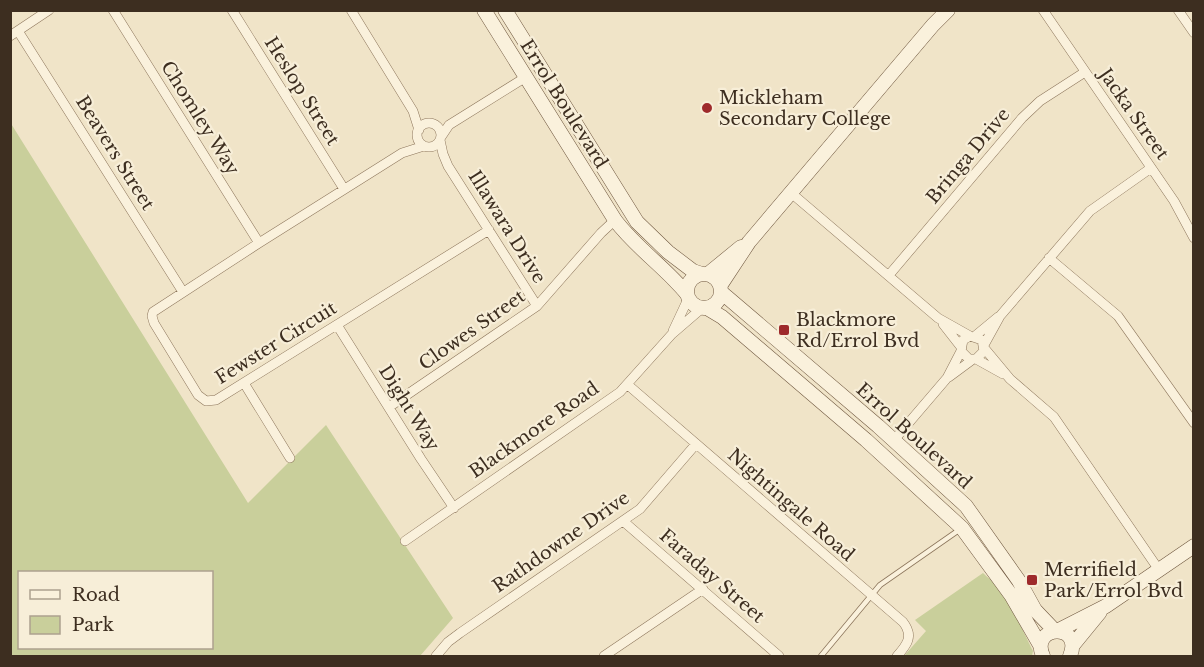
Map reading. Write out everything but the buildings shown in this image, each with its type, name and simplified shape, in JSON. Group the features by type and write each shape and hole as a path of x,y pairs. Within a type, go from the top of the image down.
{"street":[{"path":"14,34 49,10"},
{"name":"Chomley Way","path":"113,10 259,243"},
{"name":"Heslop Street","path":"232,10 344,189"},
{"path":"351,10 413,111 419,141 426,146 435,146 449,125 526,77"},
{"name":"Errol Boulevard","path":"484,10 615,220 634,243 676,281 687,296"},
{"name":"Errol Boulevard","path":"505,10 637,222 668,252 693,271 705,274"},
{"path":"749,242 705,274 697,275 688,283 687,296 691,304 704,308 717,303 721,289 749,242 948,10"},
{"name":"Jacka Street","path":"1044,10 1179,209 1194,238"},
{"path":"1178,10 1194,33"},
{"name":"Beavers Street","path":"14,34 183,292"},
{"name":"Bringa Drive","path":"889,275 1022,118 1040,101 1085,72"},
{"path":"413,111 439,129 440,138"},
{"path":"418,132 431,124 448,122 464,115"},
{"name":"Fewster Circuit","path":"418,132 410,146 402,153 153,312 152,319 198,395 211,402 489,230"},
{"name":"Illawara Drive","path":"440,138 448,166"},
{"name":"Fewster Circuit","path":"402,153 426,146"},
{"name":"Illawara Drive","path":"426,146 440,156 448,166 537,306"},
{"path":"894,440 947,378 982,355 1000,316 1090,211 1151,168"},
{"path":"790,192 938,318 965,357 974,359 1011,379"},
{"name":"Clowes Street","path":"389,406 537,306 615,220"},
{"path":"1048,258 1119,316 1194,423"},
{"path":"705,274 718,281 721,289"},
{"name":"Errol Boulevard","path":"721,289 966,506 1019,581 1035,610 1056,631 1068,635 1074,652"},
{"name":"Blackmore Road","path":"672,334 687,296"},
{"name":"Errol Boulevard","path":"704,308 722,317 857,433 962,528 1011,595 1040,652"},
{"name":"Blackmore Road","path":"405,541 628,385 672,334 704,308"},
{"path":"947,378 963,340 1000,316"},
{"path":"938,318 982,340 984,347 1011,379 1058,422 1159,570"},
{"name":"Dight Way","path":"337,325 454,508"},
{"path":"244,383 290,458"},
{"name":"Nightingale Road","path":"628,385 907,626 910,639 897,657"},
{"name":"Rathdowne Drive","path":"436,657 448,642 460,633 640,508 696,444"},
{"name":"Faraday Street","path":"623,521 779,657"},
{"path":"1040,652 1045,636 1106,606 1194,546"},
{"path":"604,657 702,589"},
{"path":"1074,652 1085,629 1106,606"}],"lane":[{"path":"821,657 887,579 962,528"}],"green space":[{"path":"10,122 248,503 326,425 453,618 420,656 11,656"},
{"path":"983,573 998,586 1007,600 1033,651 1032,656 904,656 926,631 915,620"}],"place":[{"name":"Mickleham Secondary College","path":"707,108"},
{"name":"Blackmore Rd/Errol Bvd","path":"784,330"},
{"name":"Merrifield Park/Errol Bvd","path":"1032,580"}]}
